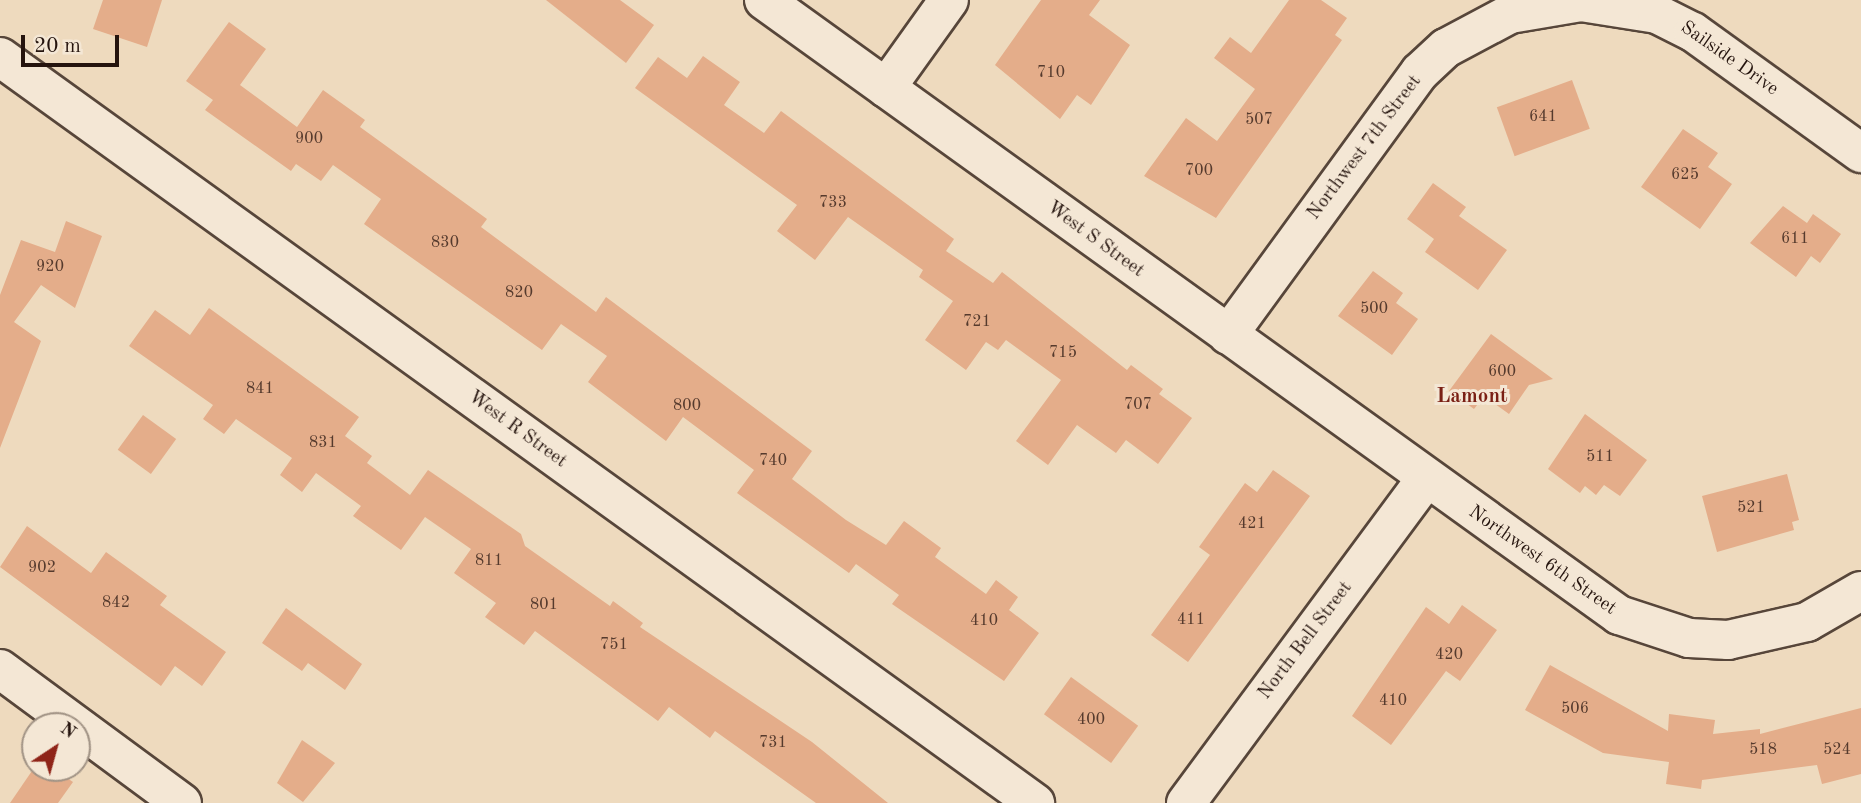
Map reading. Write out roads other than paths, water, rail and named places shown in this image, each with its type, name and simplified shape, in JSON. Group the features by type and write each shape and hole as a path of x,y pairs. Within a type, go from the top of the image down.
{"street":[{"name":"West S Street","path":"764,0 1426,479"},
{"path":"886,88 949,0"},
{"name":"Sailside Drive","path":"1581,2 1628,6 1676,22 1861,153"},
{"name":"Northwest 7th Street","path":"1228,335 1420,72 1446,48 1498,19 1581,2"},
{"name":"West R Street","path":"0,57 1035,803"},
{"name":"Northwest 6th Street","path":"1426,479 1581,592 1619,615 1668,632 1728,640 1768,635 1807,622 1861,591"},
{"name":"North Bell Street","path":"1186,803 1426,479"},
{"path":"0,669 182,803"}],"district":[{"name":"Lamont","path":"1472,397"}]}
